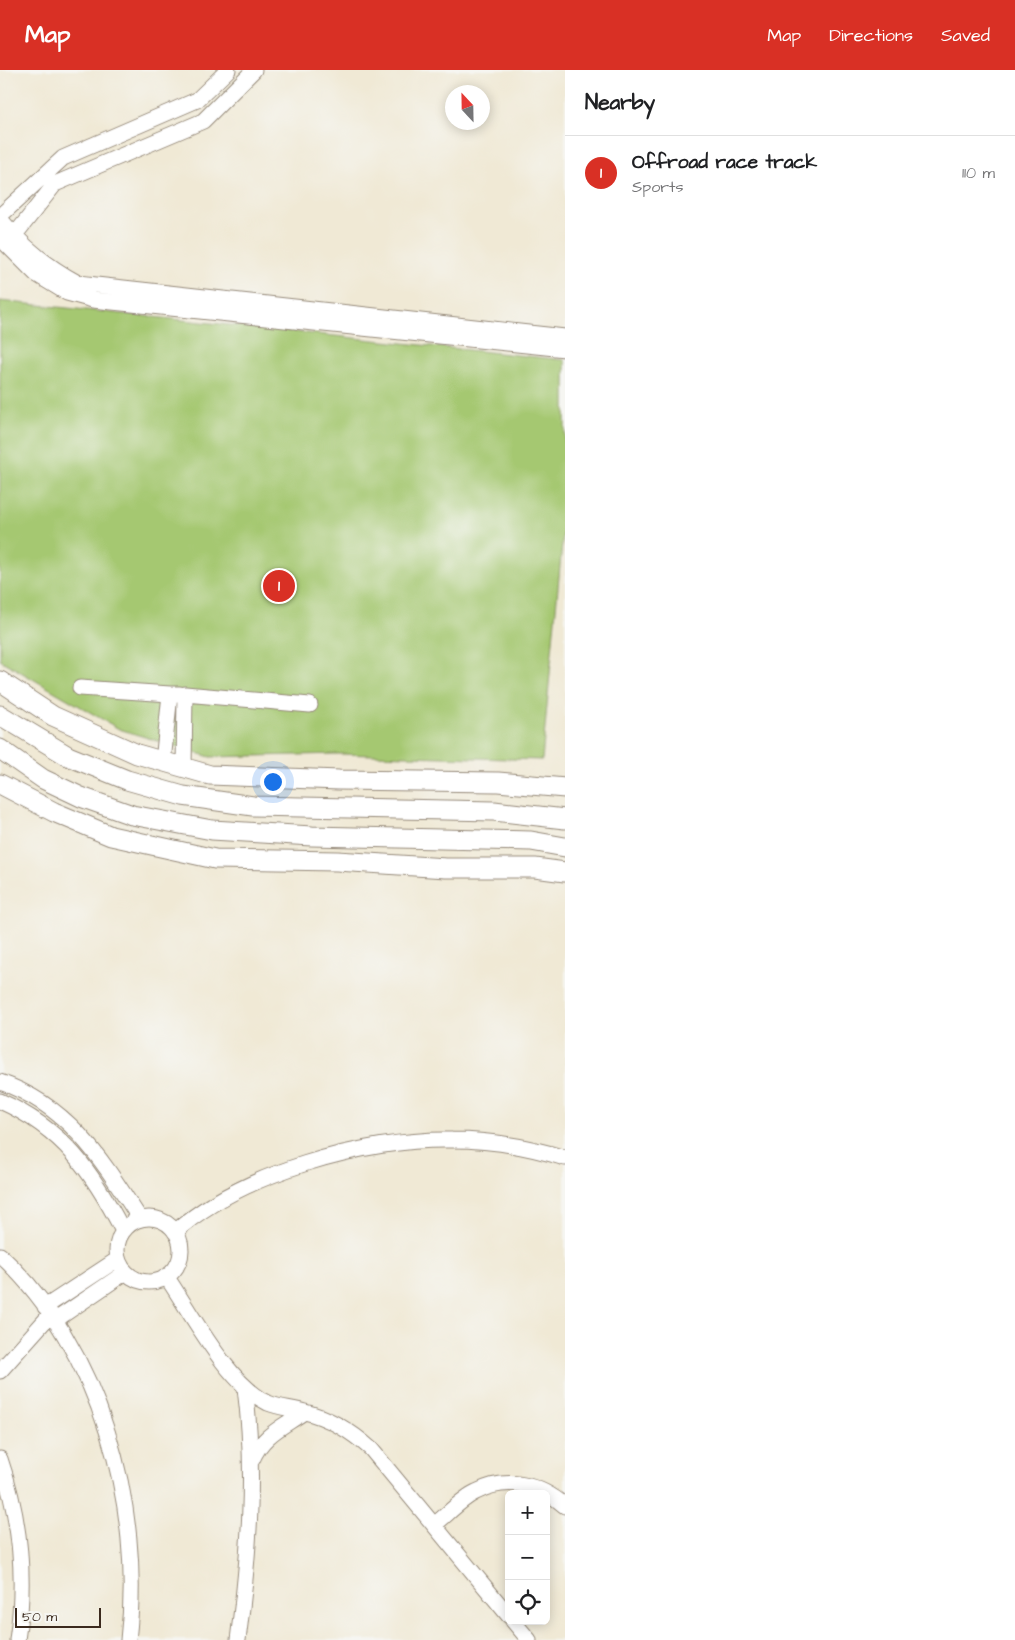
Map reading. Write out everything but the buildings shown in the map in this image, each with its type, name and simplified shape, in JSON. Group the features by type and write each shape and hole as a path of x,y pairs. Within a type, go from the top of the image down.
{"main road":[{"path":"0,681 53,716 137,754 210,775 339,780 498,782 565,788"},
{"path":"0,715 68,756 127,780 183,796 253,806 494,811 565,819"},
{"path":"0,749 43,779 81,797 132,815 212,830 312,836 531,841 565,847"},
{"path":"0,784 54,812 111,836 215,859 337,862 446,868 535,868 565,872"}],"street":[{"path":"228,70 197,100 63,158 0,219 6,242 36,274 67,294 93,300 565,349"},
{"path":"6,242 55,184 203,121 254,70"},
{"path":"6,242 78,282 565,337"},
{"path":"80,688 185,694 310,705"},
{"path":"163,762 170,694"},
{"path":"184,768 185,694"},
{"path":"0,1082 38,1101 81,1135 104,1163 140,1219"},
{"path":"0,1101 44,1125 69,1147 90,1173 123,1231"},
{"path":"175,1232 192,1217 230,1194 288,1168 345,1152 394,1144 452,1140 500,1144 565,1158"},
{"path":"140,1219 160,1220 175,1232 179,1241 180,1256 174,1269 166,1276 156,1280 145,1281 134,1278 122,1265 118,1241 123,1231 140,1219"},
{"path":"0,1255 15,1268 50,1314 85,1376 112,1448 125,1501 130,1552 128,1640"},
{"path":"0,1371 50,1314 122,1265"},
{"path":"166,1276 228,1369 245,1388 279,1408 304,1412 329,1420 361,1440 505,1611"},
{"path":"238,1640 248,1553 251,1461 245,1388"},
{"path":"251,1461 259,1446 271,1433 304,1412"},
{"path":"0,1459 12,1498 20,1548 21,1600 17,1640"},
{"path":"434,1525 475,1492 498,1483 534,1487 550,1495 565,1506"},
{"path":"516,1625 529,1640"}],"green space":[{"path":"0,301 565,360 565,512 542,760 340,754 210,757 119,729 0,660"}],"place":[{"name":"Offroad race track","path":"279,586"}]}
